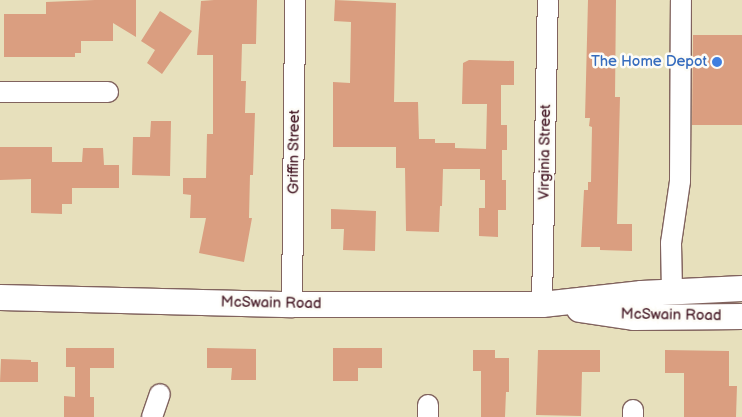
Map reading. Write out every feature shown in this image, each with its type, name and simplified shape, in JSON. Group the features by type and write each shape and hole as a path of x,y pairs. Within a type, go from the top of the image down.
{"main road":[{"name":"McSwain Road","path":"0,297 292,304 542,304 672,291 742,288"},
{"name":"McSwain Road","path":"542,304 634,316 742,316"}],"street":[{"name":"Griffin Street","path":"292,304 295,0"},
{"name":"Virginia Street","path":"542,304 548,0"},
{"path":"672,291 671,244 680,181 681,0"},
{"path":"0,92 108,92"},
{"path":"152,417 160,394"}],"building":[{"path":"136,0 136,37 113,23 113,41 81,41 81,53 75,53 75,57 4,57 4,14 46,14 46,2"},
{"path":"257,0 256,44 242,44 241,81 246,81 245,113 255,113 253,175 250,175 249,218 252,218 244,262 199,253 206,218 190,218 191,195 183,194 183,178 206,178 207,134 213,134 213,55 197,55 201,1"},
{"path":"335,0 396,3 394,102 418,102 419,139 435,139 435,143 455,143 455,148 486,149 487,104 462,104 463,63 469,60 514,61 514,85 501,85 501,125 507,125 507,150 502,150 502,180 506,180 506,210 498,210 498,237 479,236 479,208 485,208 485,180 480,180 480,169 443,169 439,232 406,231 405,168 396,168 396,147 333,147 333,82 350,83 351,22 334,21"},
{"path":"588,0 616,0 615,97 620,97 617,224 632,224 632,251 600,250 600,247 581,247 584,190 588,190 588,182 591,182 592,127 589,126 590,118 585,118"},
{"path":"160,11 192,31 162,74 147,63 155,50 141,41"},
{"name":"The Home Depot","path":"693,35 742,35 742,125 692,125"},
{"path":"151,121 171,121 170,176 132,175 133,137 150,137"},
{"path":"0,147 52,147 52,162 82,162 83,148 103,148 104,165 119,165 119,188 72,188 72,204 62,204 62,214 31,213 31,179 0,180"},
{"path":"331,209 376,211 375,251 343,250 344,229 331,229"},
{"path":"66,348 114,348 114,368 90,368 90,397 94,397 94,417 64,417 64,396 75,397 75,367 66,367"},
{"path":"207,348 256,349 256,380 231,380 232,368 207,368"},
{"path":"333,348 382,348 382,368 358,368 358,381 333,381"},
{"path":"473,350 495,350 495,358 509,358 509,392 506,392 505,417 481,417 481,371 473,371"},
{"path":"538,350 600,350 600,372 582,372 581,416 536,415"},
{"path":"665,350 729,351 729,386 737,386 736,417 684,417 684,373 665,373"},
{"path":"1,359 38,362 38,382 0,382"}],"place":[{"name":"The Home Depot","path":"717,62"}]}
